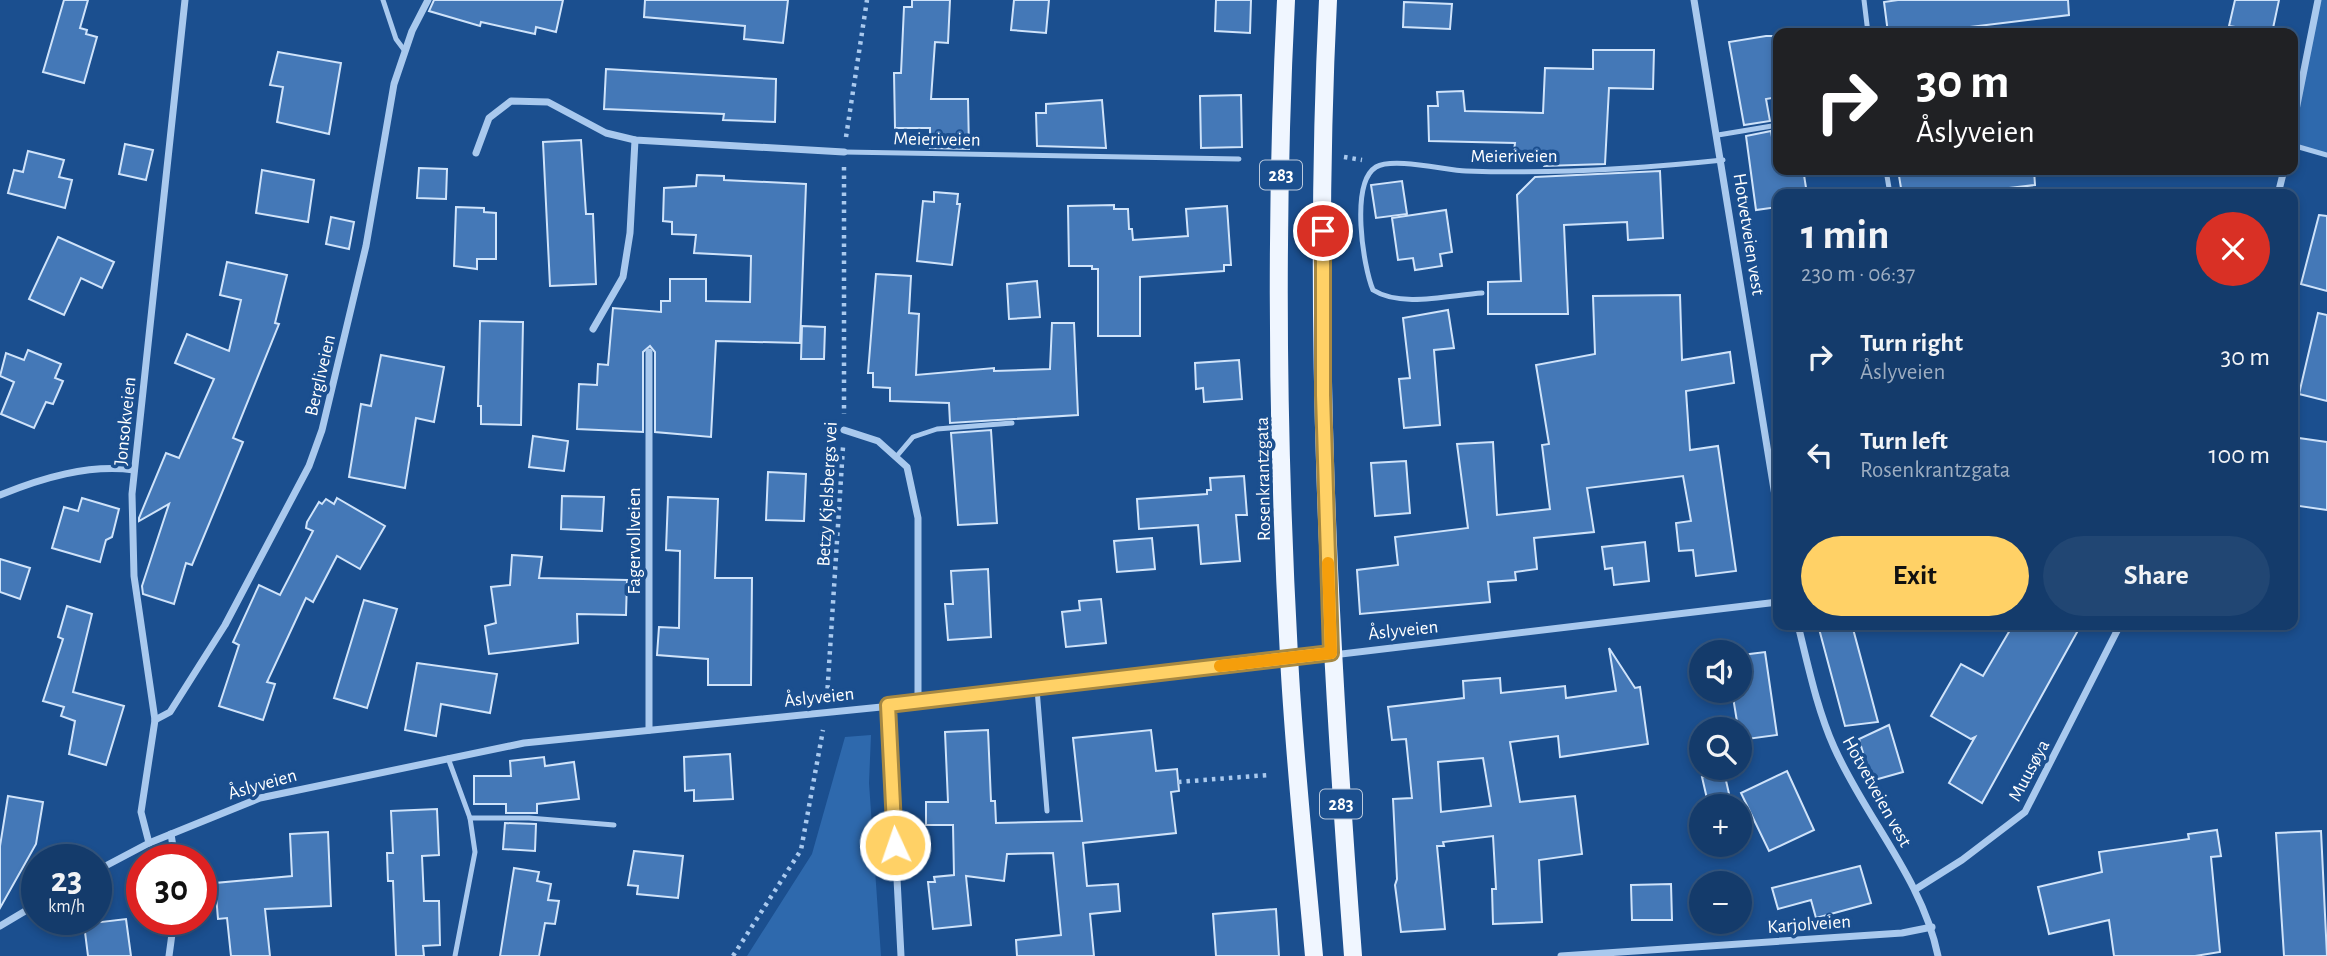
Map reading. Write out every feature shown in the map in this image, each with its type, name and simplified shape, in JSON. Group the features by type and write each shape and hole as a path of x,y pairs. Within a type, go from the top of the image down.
{"main road":[{"name":"Rosenkrantzgata","path":"1286,0 1281,158 1281,420 1289,657 1314,956"},
{"name":"283","path":"1328,0 1323,156 1323,368 1331,653 1353,956"}],"street":[{"name":"Jonsokveien","path":"149,843 141,813 155,720 134,576 134,470 185,0"},
{"name":"Bergliveien","path":"155,720 170,712 225,625 309,466 322,430 366,246 394,84 405,51 428,0"},
{"name":"Hotvetveien vest","path":"1694,0 1723,160 1773,482"},
{"path":"2298,100 2318,0"},
{"name":"Meieriveien","path":"476,153 489,118 511,101 548,102 606,133 635,140 844,152"},
{"path":"593,329 623,277 630,233 635,140"},
{"name":"Fagervollveien","path":"649,352 649,730"},
{"path":"844,430 877,441 907,467 918,518 918,702"},
{"path":"0,495 35,481 108,467 134,470"},
{"name":"Åslyveien","path":"112,863 149,843 260,797 524,743 1037,689 1289,657 1773,603"},
{"name":"Hotvetveien vest","path":"1799,630 1834,747 1916,889 1932,927 1938,956"},
{"name":"Muusøya","path":"1916,889 1962,860 2025,812 2117,630"},
{"path":"888,705 901,956"},
{"path":"172,834 173,844"},
{"path":"0,926 21,914"},
{"name":"Karjolveien","path":"1562,956 1902,933 1932,927"},
{"path":"169,956 172,935"}],"lane":[{"path":"383,0 396,39 405,51"},
{"path":"1864,0 1867,28"},
{"path":"1718,135 1773,126"},
{"path":"2298,147 2327,155"},
{"name":"Meieriveien","path":"844,152 1239,159"},
{"name":"Meieriveien","path":"1375,168 1388,164 1527,172 1658,167 1723,160"},
{"path":"1375,168 1366,179 1360,217 1365,260 1373,290 1383,296 1405,298 1482,293"},
{"path":"896,457 913,437 937,429 1012,422"},
{"path":"1037,689 1046,811"},
{"path":"448,758 470,818 475,852 455,956"},
{"path":"470,818 529,818 614,825"}],"path":[{"name":"Betzy Kjelsbergs vei","path":"733,956 801,850 826,711 844,430 844,152 867,0"},
{"path":"1323,156 1359,158 1375,168"},
{"path":"1178,782 1268,775"}],"shaded area":[{"path":"2318,0 2327,0 2327,155 2298,146 2298,104"},
{"path":"871,735 869,783 881,956 747,956 812,854 845,737"}],"building":[{"path":"64,0 88,0 80,28 87,30 86,34 97,37 84,83 43,72"},
{"path":"434,0 563,0 556,32 536,27 535,34 481,22 480,26 429,11"},
{"path":"645,0 788,0 783,43 744,39 745,26 644,17"},
{"path":"912,0 950,0 948,43 935,42 931,99 968,99 969,149 930,148 930,128 895,128 894,73 901,73 904,7 912,7"},
{"path":"1014,0 1049,0 1046,33 1011,30"},
{"path":"1216,0 1251,0 1250,33 1215,31"},
{"path":"2068,0 2069,15 1962,28 1887,28 1884,2"},
{"path":"2235,0 2279,0 2273,28 2229,26"},
{"path":"1404,2 1452,4 1450,29 1403,27"},
{"path":"1773,36 1773,98 1766,99 1770,121 1744,125 1729,42"},
{"path":"1593,50 1654,50 1653,89 1609,88 1605,164 1545,166 1556,154 1514,151 1515,143 1429,141 1428,106 1438,106 1437,92 1463,91 1465,111 1543,113 1545,68 1593,69"},
{"path":"278,52 341,63 329,134 277,122 283,87 270,85"},
{"path":"606,69 776,79 775,122 723,120 724,114 604,109"},
{"path":"1241,95 1242,147 1201,148 1200,96"},
{"path":"1102,100 1106,148 1037,146 1036,113 1046,113 1046,104"},
{"path":"1771,131 1773,175 1804,175 1806,189 1773,189 1773,208 1756,210 1746,136"},
{"path":"581,140 586,214 593,214 596,284 550,286 543,142"},
{"path":"125,144 153,150 146,180 119,174"},
{"path":"28,151 64,160 59,177 72,180 65,208 8,193 14,170 23,172"},
{"path":"419,168 447,169 446,199 417,198"},
{"path":"262,170 314,180 308,222 256,213"},
{"path":"1660,171 1663,238 1628,240 1627,222 1564,225 1568,314 1488,314 1488,282 1521,281 1517,195 1535,177"},
{"path":"697,175 724,176 724,180 806,184 800,343 716,341 711,437 655,432 655,352 650,346 643,352 643,432 577,429 579,384 597,385 598,364 608,365 613,308 661,312 661,301 670,301 670,279 706,279 706,301 750,302 751,256 694,253 696,235 672,234 672,222 663,221 664,188 696,186"},
{"path":"1899,175 2034,175 2035,185 2001,189 1901,189"},
{"path":"1402,181 1407,214 1376,218 1371,185"},
{"path":"934,192 958,194 957,204 960,204 952,265 917,261 923,201 934,202"},
{"path":"1114,205 1114,209 1128,209 1129,229 1132,229 1133,240 1188,236 1186,209 1227,206 1231,265 1224,265 1224,271 1140,277 1140,336 1098,336 1098,269 1092,269 1092,266 1069,266 1068,206"},
{"path":"456,207 484,208 484,212 496,213 496,259 477,259 477,269 454,266"},
{"path":"1446,210 1452,252 1440,254 1442,266 1415,270 1413,258 1398,260 1392,218"},
{"path":"2319,215 2327,216 2327,291 2301,284"},
{"path":"331,217 354,222 349,249 326,244"},
{"path":"58,237 114,262 102,288 81,278 64,315 29,299"},
{"path":"227,262 287,275 275,323 279,324 233,438 243,442 192,565 186,563 174,604 143,594 142,586 169,504 139,521 139,518 166,453 179,458 214,379 175,363 187,334 229,351 241,300 220,295"},
{"path":"876,274 911,276 909,313 919,314 916,375 994,368 994,371 1050,369 1052,323 1074,323 1078,415 950,423 949,403 890,401 890,388 873,387 873,373 868,373"},
{"path":"1037,281 1040,317 1009,319 1007,284"},
{"path":"1680,295 1682,360 1730,352 1734,383 1686,391 1690,450 1718,446 1736,571 1696,576 1693,550 1679,551 1676,523 1691,521 1683,476 1587,488 1594,532 1534,538 1537,569 1515,572 1516,580 1488,582 1490,602 1360,614 1357,570 1398,565 1395,537 1468,528 1457,444 1493,442 1497,515 1550,509 1542,445 1549,444 1536,365 1595,354 1593,296"},
{"path":"1448,310 1454,348 1434,350 1440,425 1404,428 1399,379 1410,378 1403,318"},
{"path":"2318,313 2327,315 2327,401 2299,394"},
{"path":"480,321 523,322 521,425 481,424 481,406 478,406"},
{"path":"802,326 825,327 824,359 801,359"},
{"path":"28,350 61,364 55,378 63,381 53,404 46,402 34,428 1,414 14,382 0,376 6,353 24,360"},
{"path":"381,355 444,367 434,422 416,418 405,488 349,477 361,404 371,406"},
{"path":"1239,360 1242,399 1204,402 1203,388 1196,389 1195,363"},
{"path":"991,430 997,523 958,525 951,433"},
{"path":"533,436 568,441 564,471 529,467"},
{"path":"2298,438 2327,442 2327,510 2298,506"},
{"path":"1406,461 1410,513 1375,516 1371,463"},
{"path":"768,472 806,474 804,521 766,520"},
{"path":"1244,476 1247,515 1236,515 1240,561 1201,564 1198,525 1139,529 1137,499 1207,494 1207,490 1211,490 1210,478"},
{"path":"562,496 604,497 602,531 561,529"},
{"path":"668,497 718,499 715,578 752,578 751,685 708,685 708,659 657,655 659,627 679,628 680,551 666,550"},
{"path":"82,498 119,509 112,537 106,540 100,562 52,548 64,507 78,511"},
{"path":"337,498 385,526 360,569 337,556 313,602 306,598 267,682 275,684 263,720 219,706 239,645 233,642 259,585 280,595 313,531 306,528 307,522 319,502 322,504 326,499 334,504"},
{"path":"1152,538 1155,569 1117,572 1114,541"},
{"path":"1645,542 1649,581 1614,585 1612,568 1605,569 1602,547"},
{"path":"512,555 542,557 539,578 627,580 626,615 577,614 578,643 489,654 485,626 496,623 491,587 510,585"},
{"path":"0,559 30,568 20,599 0,592"},
{"path":"988,569 991,637 948,640 945,604 953,604 951,571"},
{"path":"1101,599 1106,643 1066,647 1062,612 1080,610 1079,601"},
{"path":"364,600 397,609 367,708 334,698"},
{"path":"67,606 92,614 73,692 124,706 106,765 69,754 75,721 61,716 64,707 43,701 63,639 58,637"},
{"path":"1819,630 1853,630 1878,722 1845,726"},
{"path":"2010,630 2078,630 1982,803 1949,783 1975,737 1971,739 1931,716 1961,664 1983,676"},
{"path":"1609,648 1635,688 1640,687 1648,744 1560,757 1558,736 1510,742 1520,802 1575,796 1582,854 1539,860 1542,922 1493,924 1492,889 1496,889 1493,836 1443,842 1444,846 1437,846 1445,929 1401,932 1395,885 1397,879 1393,799 1412,798 1406,739 1392,740 1388,707 1464,698 1463,681 1500,678 1501,693 1565,686 1566,698 1616,691","holes":["1483,758 1491,806 1441,812 1438,762"]},
{"path":"1765,652 1777,735 1752,738 1752,717 1736,717 1734,703 1752,703 1752,654"},
{"path":"417,663 497,674 490,713 441,704 436,736 405,730"},
{"path":"1889,725 1903,772 1871,781 1859,739"},
{"path":"988,730 991,801 995,801 996,823 1082,821 1073,738 1151,730 1156,771 1177,769 1179,791 1171,792 1176,833 1083,843 1087,886 1118,884 1120,911 1090,914 1094,956 1017,956 1016,940 1061,935 1053,853 1007,854 1004,881 966,876 971,925 933,929 928,882 935,882 934,877 954,875 953,825 926,825 926,802 948,802 945,732"},
{"path":"730,754 733,799 694,801 694,790 685,791 684,757"},
{"path":"544,757 545,766 574,762 579,799 537,804 537,813 506,813 506,804 474,804 474,776 511,776 510,761"},
{"path":"1787,771 1814,830 1769,851 1752,816 1752,794 1741,793"},
{"path":"1703,780 1726,780 1729,794 1706,794"},
{"path":"8,796 43,802 36,844 21,844 21,871 0,908 0,846"},
{"path":"437,809 439,855 422,856 424,901 439,901 440,945 423,946 424,956 396,956 393,881 388,881 387,853 393,853 391,811"},
{"path":"505,823 536,824 535,851 503,849"},
{"path":"2217,830 2221,856 2211,857 2220,952 2195,956 2114,956 2109,920 2049,934 2038,887 2102,872 2099,852 2189,839 2188,834"},
{"path":"2321,831 2327,956 2284,956 2276,833"},
{"path":"328,832 331,906 265,909 270,956 231,956 227,918 218,919 217,883 292,876 290,834"},
{"path":"634,851 683,856 678,898 637,894 638,886 628,885"},
{"path":"1860,866 1871,903 1816,918 1811,900 1778,909 1772,888"},
{"path":"514,868 539,872 537,881 551,884 548,900 559,901 555,924 545,923 539,956 500,956"},
{"path":"1671,884 1672,920 1632,920 1631,885"},
{"path":"1276,909 1279,956 1216,956 1213,914"},
{"path":"126,919 126,935 128,935 131,956 88,956 85,935 112,935 112,921"}],"slow traffic":[{"path":"1220,666 1331,653 1328,563"}],"route":[{"path":"895,845 888,705 971,698 1331,653 1323,395 1323,231"}]}
